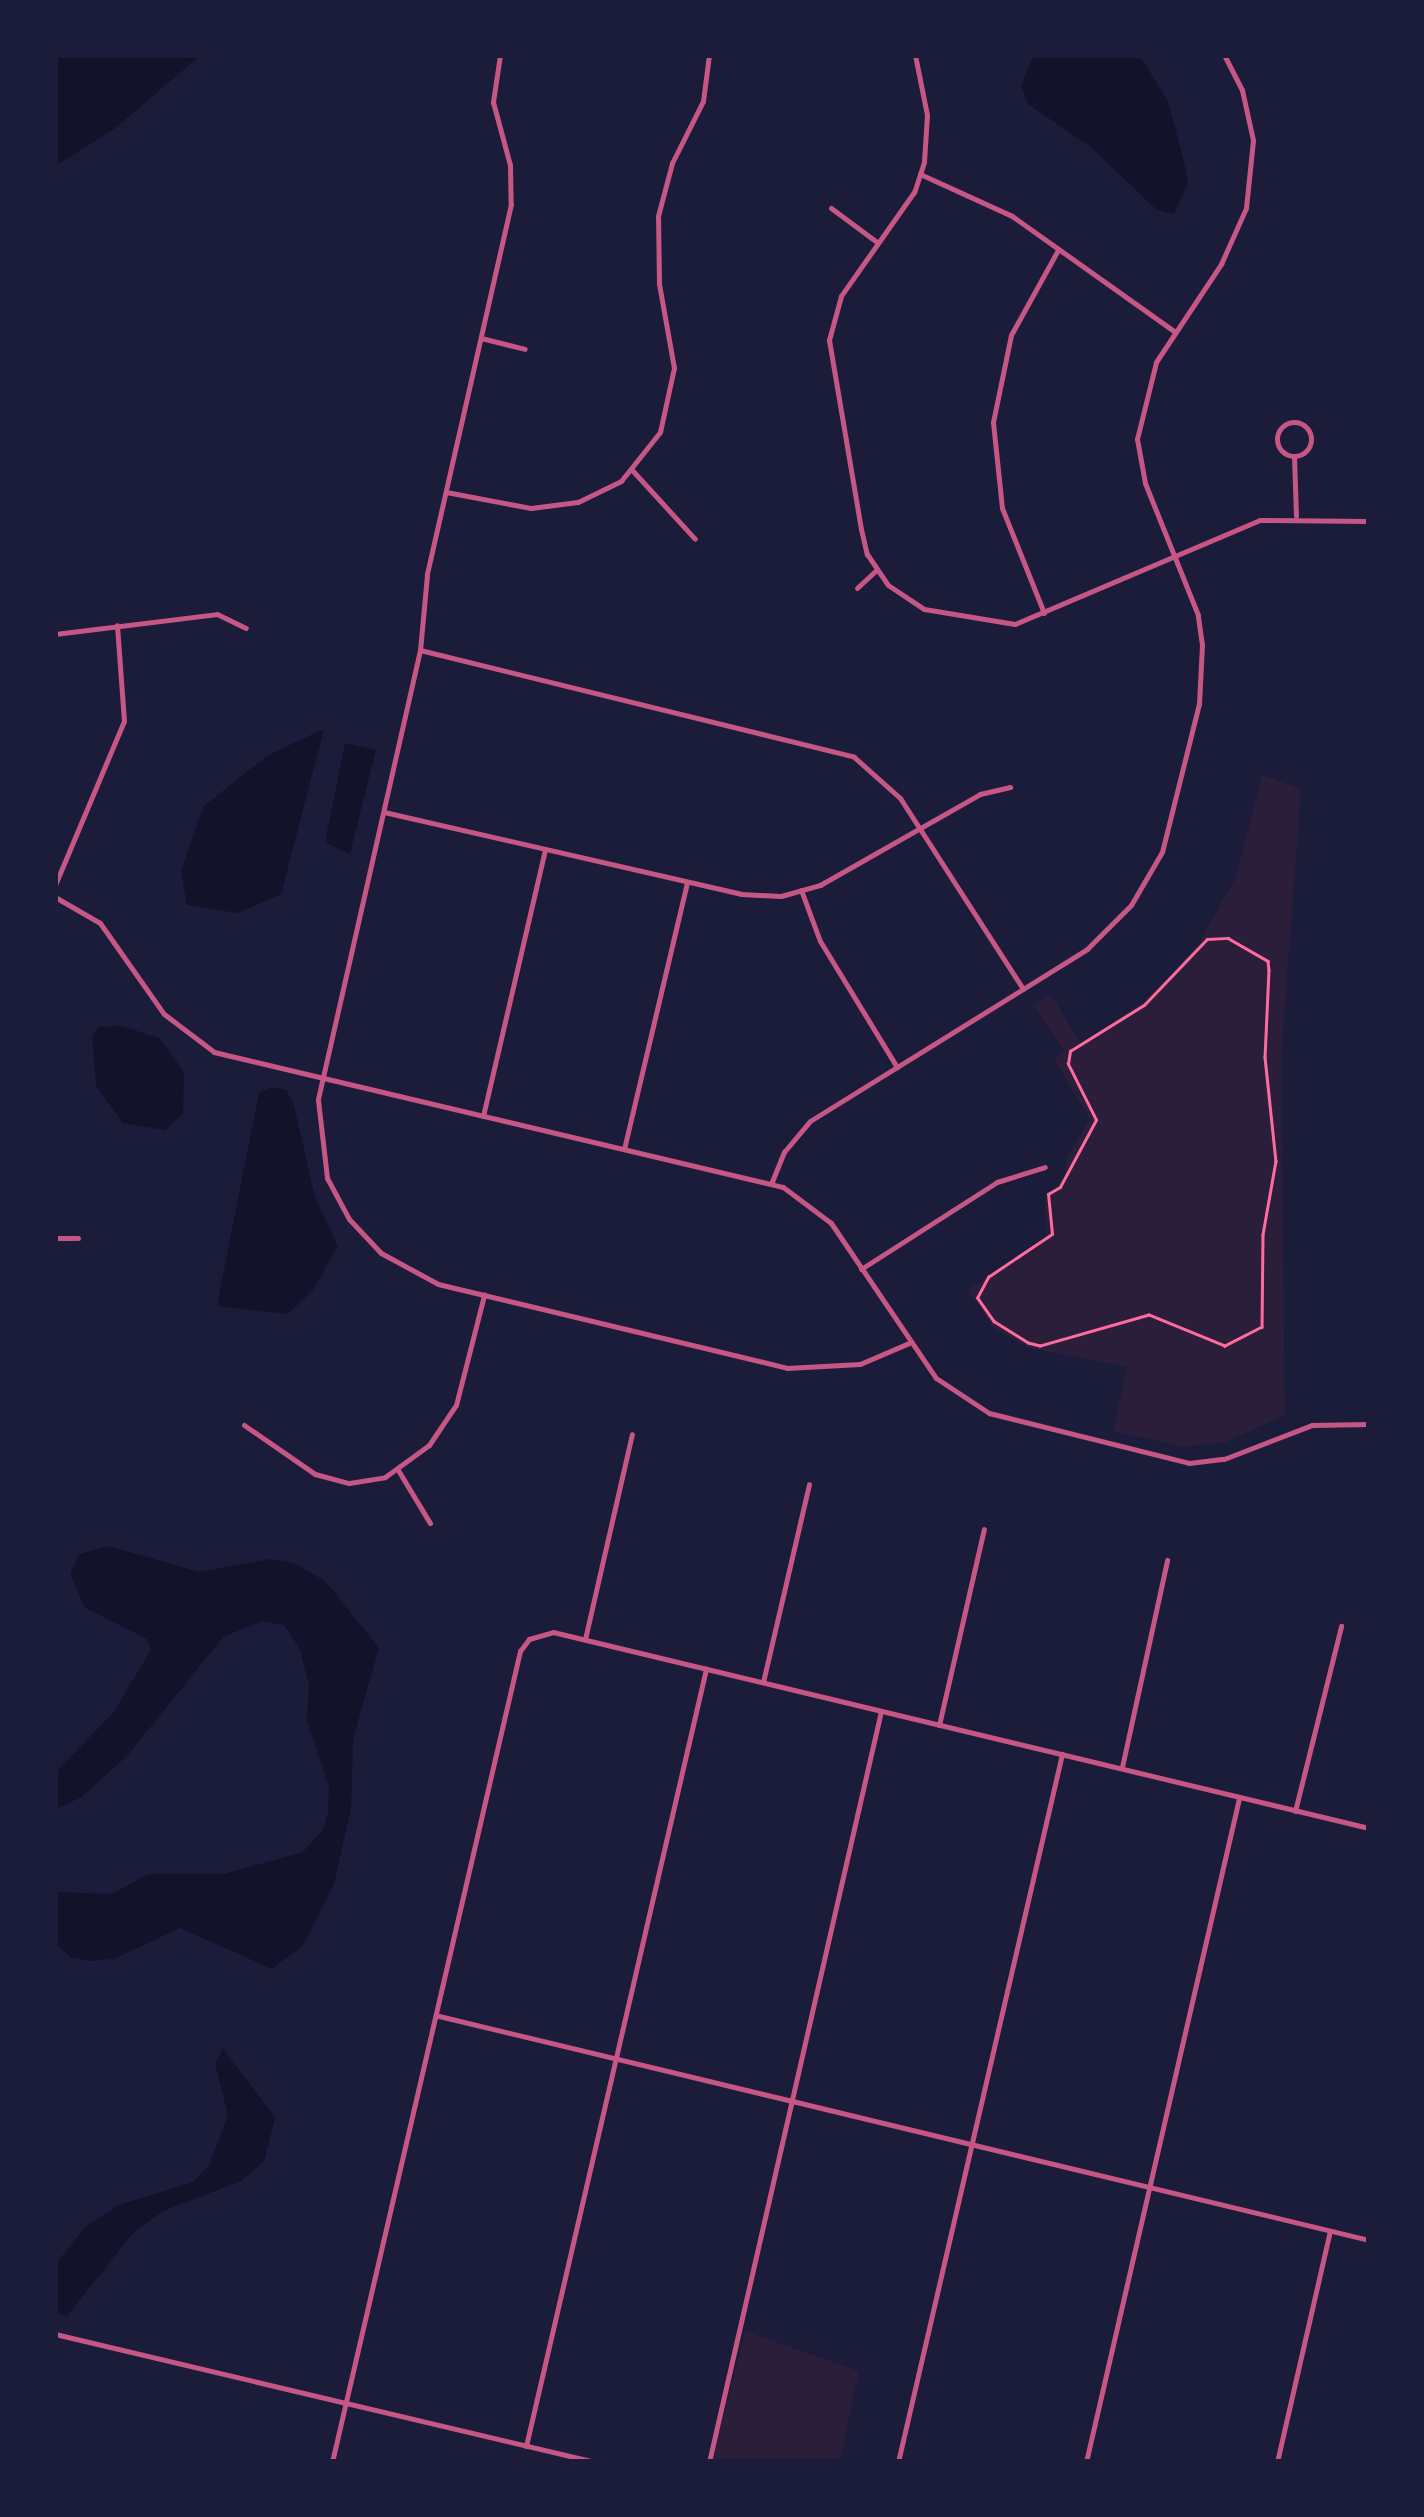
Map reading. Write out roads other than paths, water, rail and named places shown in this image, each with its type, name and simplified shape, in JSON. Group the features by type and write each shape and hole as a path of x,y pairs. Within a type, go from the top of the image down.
{"street":[{"path":"500,55 492,102 513,184 427,575 420,650 322,1079 319,1152 349,1220 398,1267 484,1295 804,1370 860,1364 909,1343"},
{"path":"446,492 510,506 554,507 596,495 632,470 660,432 673,386 658,216 672,163 703,101 708,55"},
{"path":"915,55 927,115 920,174 841,296 829,359 861,529 876,570 924,609 996,625 1044,613 1235,528 1296,516 1369,521"},
{"path":"771,1184 784,1152 810,1121 1023,989 1112,928 1162,852 1202,682 1198,614 1145,483 1137,439 1146,386 1174,332 1235,238 1254,172 1249,116 1224,55"},
{"path":"920,174 992,204 1174,332"},
{"path":"831,208 878,242"},
{"path":"1044,613 1002,508 994,422 1011,335 1058,250"},
{"path":"482,338 525,349"},
{"path":"1295,421 1310,430 1312,442 1294,456 1284,453 1276,438 1284,424 1295,421"},
{"path":"1294,456 1296,516"},
{"path":"632,470 695,538"},
{"path":"857,588 876,570"},
{"path":"55,634 217,614 246,628"},
{"path":"55,885 124,720 117,626"},
{"path":"420,650 835,748 891,786 1023,989"},
{"path":"384,812 758,896 800,890 980,794 1010,787"},
{"path":"483,1116 545,850"},
{"path":"624,1149 687,882"},
{"path":"800,890 820,942 897,1067"},
{"path":"55,897 100,922 184,1034 229,1057 771,1184 816,1209 936,1378 989,1414 1171,1460 1224,1459 1312,1425 1369,1424"},
{"path":"861,1269 997,1182 1045,1167"},
{"path":"55,1238 78,1238"},
{"path":"244,1424 330,1480 368,1482 398,1470 429,1445 456,1405 484,1295"},
{"path":"584,1640 632,1434"},
{"path":"398,1470 430,1523"},
{"path":"763,1682 808,1484"},
{"path":"1369,1488 1369,1510"},
{"path":"939,1724 984,1529"},
{"path":"1122,1768 1167,1560"},
{"path":"1295,1810 1341,1626"},
{"path":"332,2462 439,2016 520,1651 530,1638 554,1632 1369,1828"},
{"path":"526,2446 706,1669"},
{"path":"709,2462 881,1711"},
{"path":"898,2462 1062,1754"},
{"path":"1086,2462 1239,1798"},
{"path":"439,2016 1369,2240"},
{"path":"1277,2462 1330,2231"},
{"path":"55,2334 595,2462"}]}
